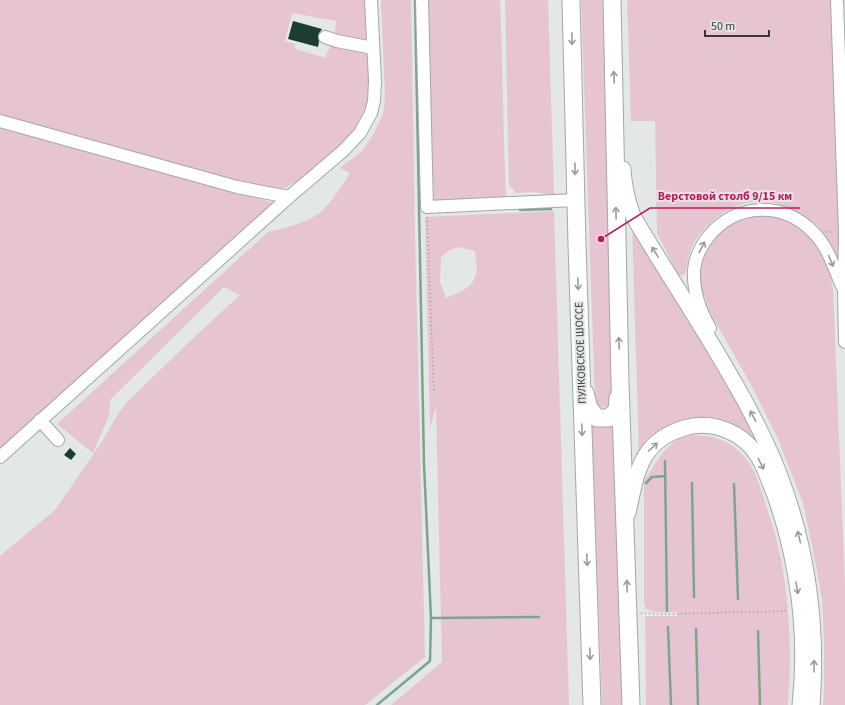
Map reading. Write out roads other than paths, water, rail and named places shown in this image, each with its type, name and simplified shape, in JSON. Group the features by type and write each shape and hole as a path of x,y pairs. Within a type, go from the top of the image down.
{"highway":[{"name":"ПУЛКОВСКОЕ ШОССЕ","path":"571,0 575,200 592,705"},
{"path":"612,0 620,382 631,705"},
{"path":"581,377 589,408 597,418 609,418 617,410 620,382"}],"main road":[{"path":"615,141 622,164 627,199 634,216 729,372 762,435 778,470 790,503 800,540 810,602 814,641 812,705"},
{"path":"625,524 637,472 641,463 649,450 670,433 690,427 716,427 737,435 750,446 768,477 779,508 791,554 799,601 802,638 800,705"}],"street":[{"path":"0,457 289,197 343,151 360,133 371,113 374,101 375,81 372,48 371,0"},
{"path":"422,0 427,207 575,200"},
{"path":"837,0 843,138 845,342"},
{"path":"325,38 372,48"},
{"path":"0,121 237,187 289,197"},
{"path":"729,372 721,346 702,315 694,285 694,269 702,245 713,231 730,218 742,212 766,209 778,211 800,220 822,242 844,291"},
{"path":"40,420 58,440"}],"waterway":[{"path":"415,0 424,464 431,618"},
{"path":"520,210 551,209"},
{"path":"665,461 667,611"},
{"path":"646,483 652,477 665,476"},
{"path":"692,483 694,597"},
{"path":"734,484 738,599"},
{"path":"377,705 430,661 431,618 539,617"},
{"path":"668,627 671,705"},
{"path":"696,629 698,705"},
{"path":"758,631 760,705"}],"place":[{"name":"Верстовой столб 9/15 км","path":"601,239"}]}
